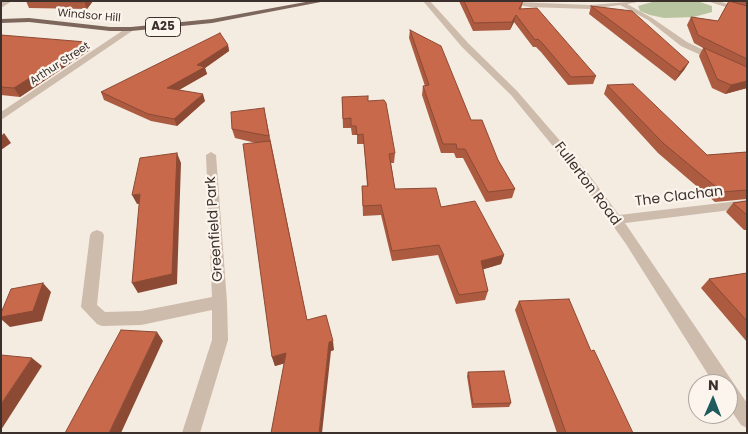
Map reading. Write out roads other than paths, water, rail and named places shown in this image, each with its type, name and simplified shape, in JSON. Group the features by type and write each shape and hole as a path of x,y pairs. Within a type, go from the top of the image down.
{"main road":[{"name":"Windsor Hill","path":"1,21 29,20 110,29 132,29 212,21 323,1"}],"street":[{"path":"1,6 9,1"},
{"name":"Fullerton Road","path":"426,1 465,45 514,93 583,175 717,374"},
{"path":"496,1 623,5 639,1"},
{"path":"710,1 747,12"},
{"path":"623,5 650,19 684,44 747,74"},
{"name":"Arthur Street","path":"1,116 132,29"},
{"name":"Greenfield Park","path":"191,433 220,340 220,302 211,155"},
{"name":"The Clachan","path":"615,220 747,204"},
{"name":"Greenfield Park","path":"97,235 88,307 102,318 141,318 220,302"},
{"path":"738,405 747,419"}]}
